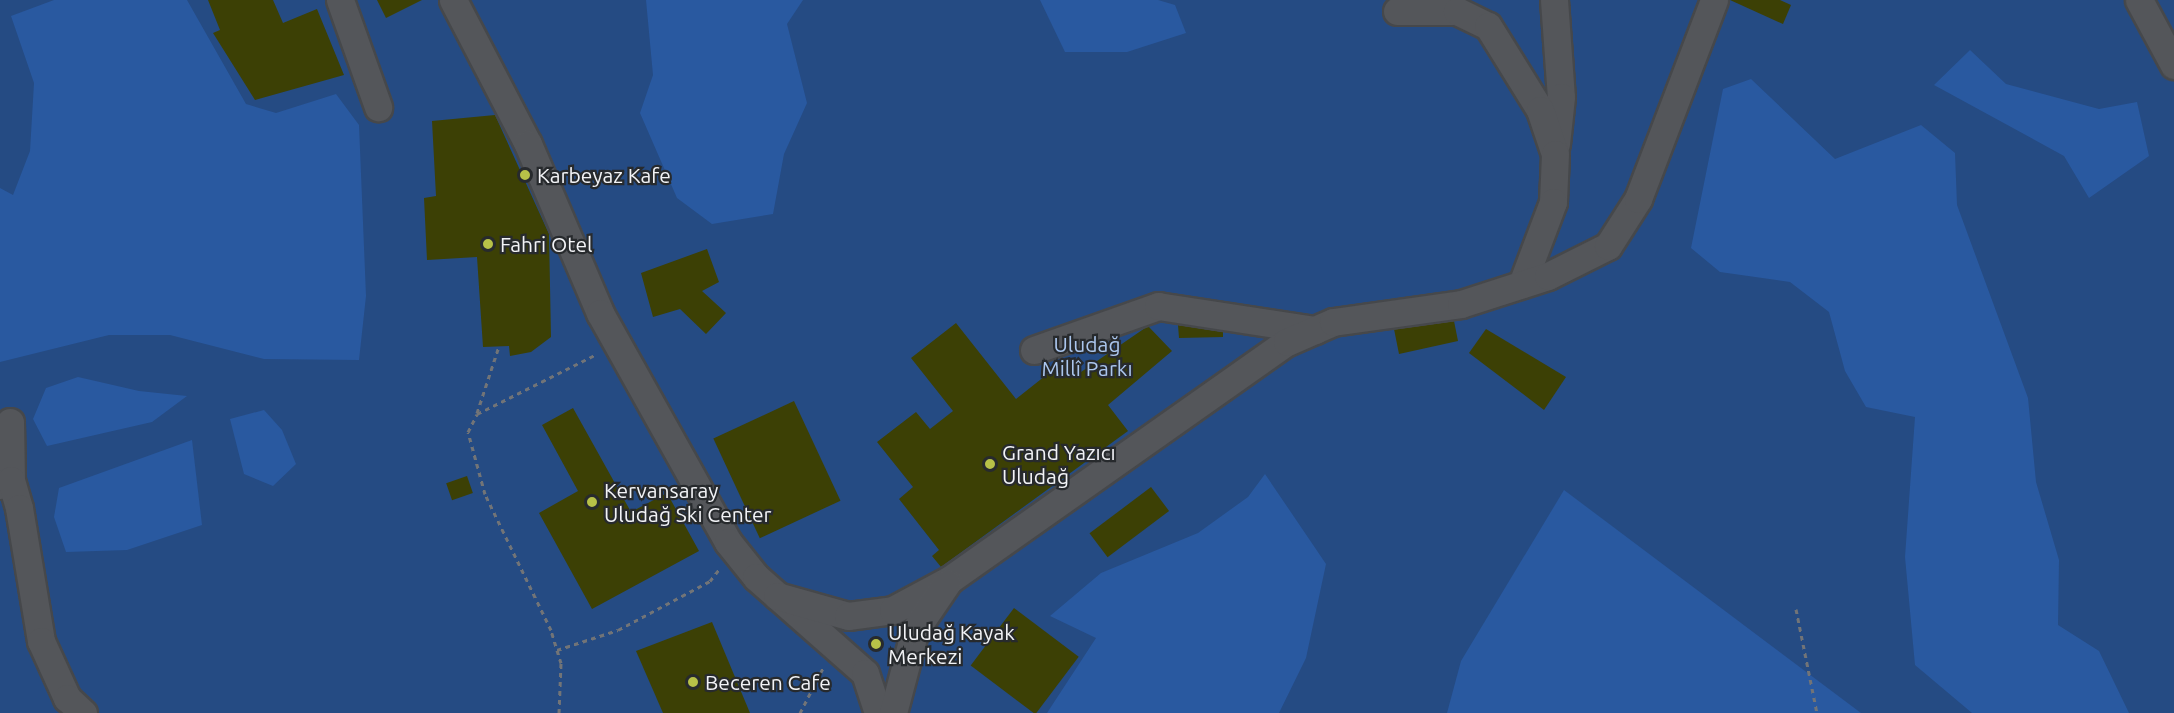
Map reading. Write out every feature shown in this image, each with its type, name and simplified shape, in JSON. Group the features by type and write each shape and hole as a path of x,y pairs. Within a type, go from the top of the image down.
{"street":[{"path":"340,0 378,107"},
{"path":"453,0 528,144 617,342 734,550 777,596 835,643 866,674 878,713"},
{"path":"1522,284 1553,202 1561,97 1554,0"},
{"path":"777,596 848,616 893,610 949,579 1287,342 1333,322 1461,304 1522,284 1608,246 1638,199 1714,0"},
{"path":"2139,0 2174,65"},
{"path":"1397,10 1457,10 1488,26 1540,110 1555,154"},
{"path":"1034,350 1158,306 1315,330"},
{"path":"10,422 5,483 41,640 67,698 83,713"},
{"path":"893,713 915,630 949,579"}],"path":[{"path":"477,414 617,342"},
{"path":"499,346 477,414 468,432 485,494 557,650 559,713"},
{"path":"557,650 618,630 710,581 734,550"},
{"path":"1796,609 1817,713"},
{"path":"800,713 835,643"}],"green space":[{"name":"Uludağ Millî Parkı","path":"0,0 2174,0 2174,713 0,713"}],"shaded area":[{"path":"54,0 187,0 246,104 276,113 336,94 359,125 366,296 359,360 264,359 170,335 109,335 0,362 0,188 13,195 30,151 34,83 11,16"},
{"path":"646,0 803,0 787,24 807,103 784,154 773,214 712,224 677,198 640,113 653,75"},
{"path":"1040,0 1158,0 1175,5 1186,33 1127,52 1065,52"},
{"path":"1970,50 2006,84 2099,109 2137,102 2149,156 2089,198 2064,156 1934,85"},
{"path":"1751,79 1835,159 1921,125 1955,153 1957,205 2028,398 2036,482 2059,560 2058,625 2099,651 2129,713 1972,713 1915,665 1905,557 1915,417 1866,407 1845,371 1829,312 1790,282 1720,272 1691,248 1723,89"},
{"path":"78,377 139,391 187,396 152,422 47,446 33,419 46,388"},
{"path":"264,410 282,430 296,464 273,486 244,474 230,419"},
{"path":"192,440 202,525 127,550 66,552 54,517 59,488"},
{"path":"1265,474 1326,564 1306,658 1279,713 1047,713 1096,638 1050,616 1101,573 1198,533 1248,497"},
{"path":"1564,490 1861,713 1447,713 1461,661"}],"building":[{"path":"208,0 273,0 283,23 317,9 344,75 255,100 213,33 220,30"},
{"path":"377,0 422,0 386,18"},
{"path":"1730,0 1780,0 1791,5 1783,24"},
{"name":"Fahri Otel","path":"495,115 549,234 551,337 531,352 510,356 509,346 483,347 477,257 427,260 424,198 436,196 432,121"},
{"path":"707,249 719,282 702,291 726,313 706,334 680,309 653,317 641,273"},
{"path":"1454,321 1458,341 1399,354 1394,329"},
{"name":"Grand Yazıcı Uludağ","path":"956,323 1016,399 1069,357 1081,372 1148,326 1172,351 1108,405 1128,431 941,567 932,556 939,550 899,499 913,487 877,442 916,412 930,429 953,411 911,358"},
{"path":"1178,325 1223,332 1223,337 1179,338"},
{"path":"1486,329 1566,377 1544,410 1469,353"},
{"path":"794,401 840,501 760,538 713,439"},
{"name":"Kervansaray Uludağ Ski Center","path":"573,408 631,512 667,493 699,551 592,609 539,513 578,491 542,425"},
{"path":"467,476 473,493 452,500 446,483"},
{"path":"1151,487 1169,511 1108,557 1090,533"},
{"path":"1014,608 1079,657 1036,713 971,666"},
{"name":"Beceren Cafe","path":"712,622 750,713 663,713 636,651"}],"place":[{"name":"Karbeyaz Kafe","path":"525,175"},
{"name":"Fahri Otel","path":"488,244"},
{"name":"Grand Yazıcı Uludağ","path":"990,464"},
{"name":"Kervansaray Uludağ Ski Center","path":"592,502"},
{"name":"Uludağ Kayak Merkezi","path":"876,644"},
{"name":"Beceren Cafe","path":"693,682"}]}
